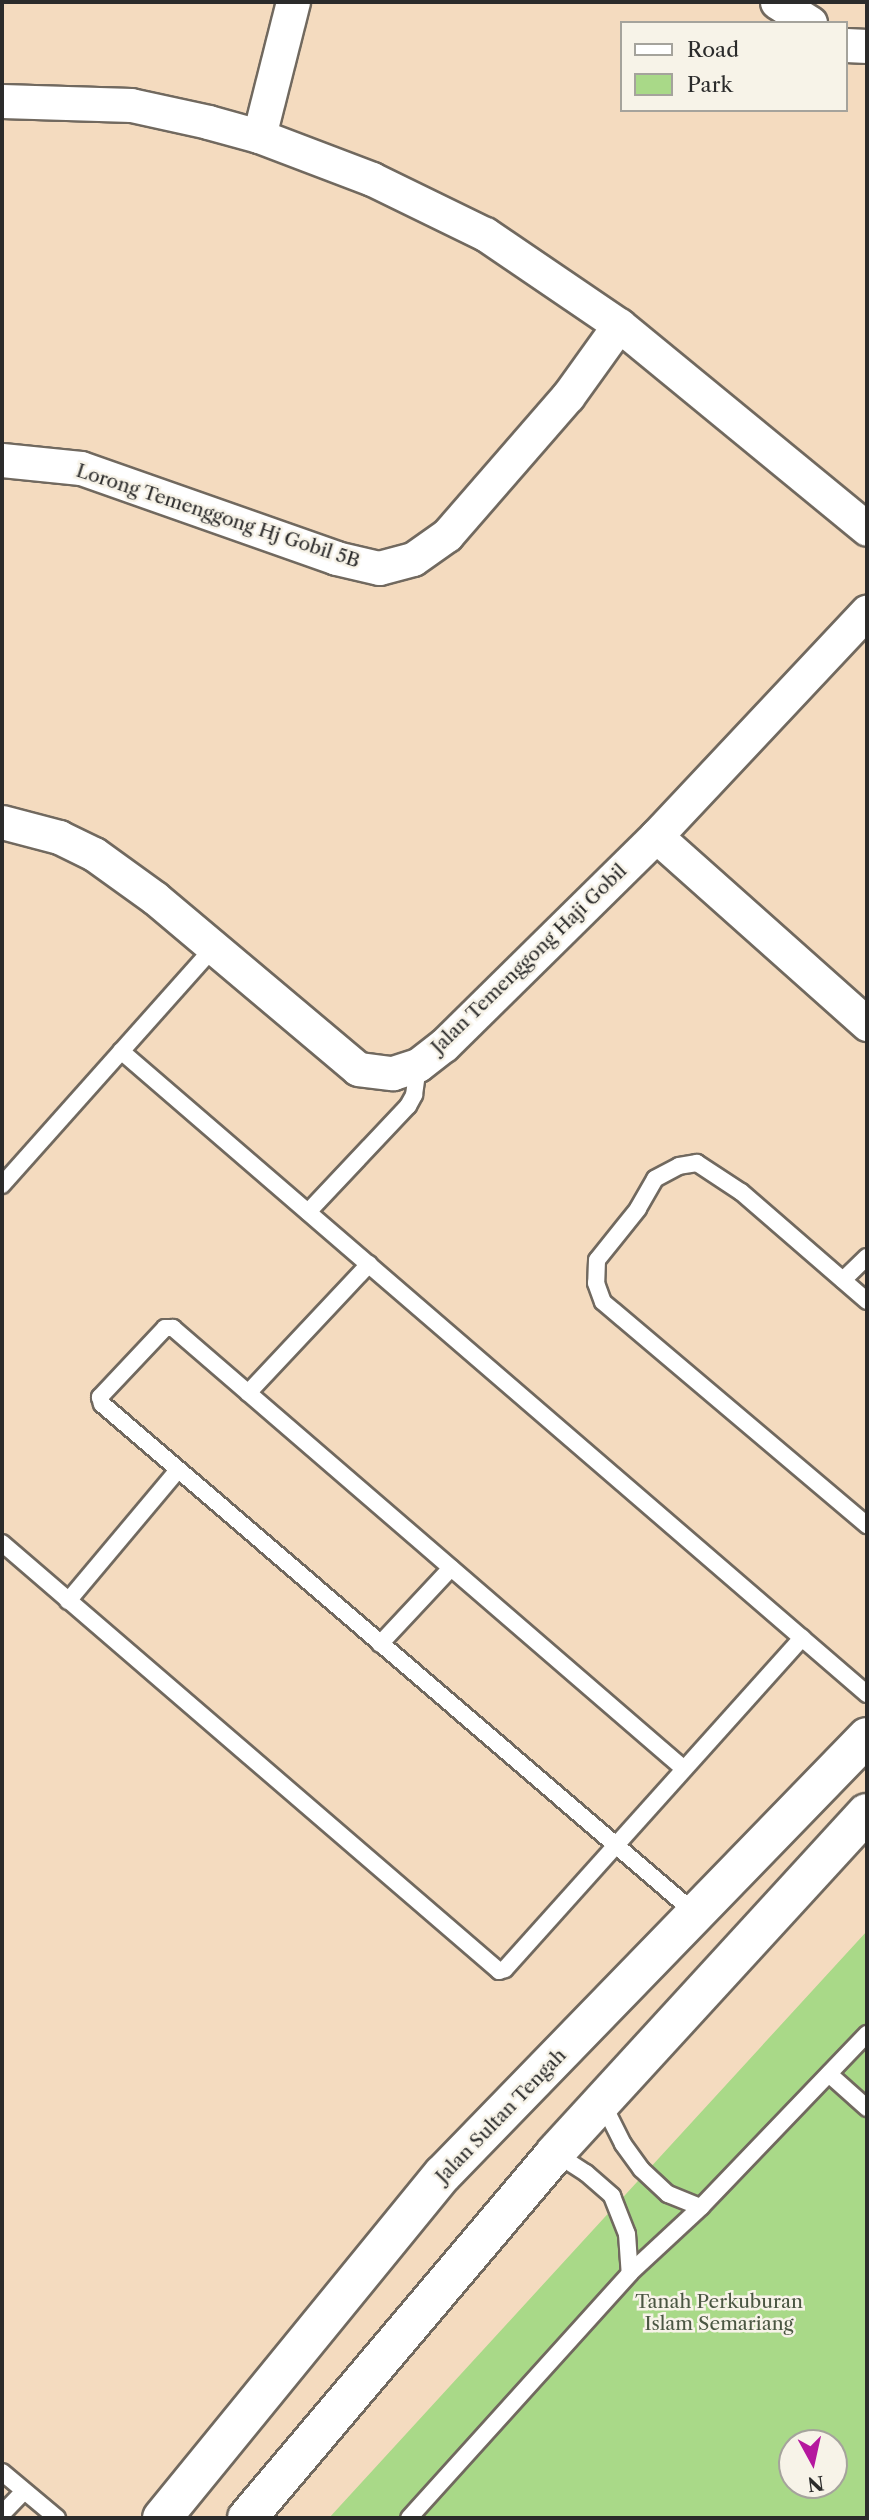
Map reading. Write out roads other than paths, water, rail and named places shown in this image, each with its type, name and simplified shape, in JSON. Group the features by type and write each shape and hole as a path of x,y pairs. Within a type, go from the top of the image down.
{"main road":[{"name":"Jalan Sultan Tengah","path":"162,2518 443,2174 867,1737"},
{"path":"247,2518 555,2153 867,1813"}],"street":[{"path":"259,136 293,2"},
{"path":"777,2 807,21"},
{"path":"848,45 867,46"},
{"path":"2,101 131,105 259,136 372,179 485,234 619,325 867,529"},
{"name":"Lorong Temenggong Hj Gobil 5B","path":"2,460 81,468 335,558 379,568 413,559 447,535 568,396 619,325"},
{"name":"Jalan Temenggong Haji Gobil","path":"2,822 59,837 93,854 155,898 358,1069 393,1073 418,1065 444,1045 656,836 867,611"},
{"path":"656,836 867,1024"}],"lane":[{"path":"2,1185 213,948"},
{"path":"121,1051 867,1694"},
{"path":"308,1212 408,1106 414,1095 418,1065"},
{"path":"867,1301 741,1192 697,1163 667,1171 655,1179 638,1209 597,1260 596,1283 603,1302 867,1525"},
{"path":"843,1280 867,1257"},
{"path":"248,1393 369,1264"},
{"path":"683,1768 169,1326 100,1397 102,1405 696,1914"},
{"path":"68,1601 178,1470"},
{"path":"2,1543 493,1969 505,1969 802,1638"},
{"path":"380,1644 451,1568"},
{"path":"409,2518 630,2273 701,2207 867,2034"},
{"path":"829,2074 867,2108"},
{"path":"602,2102 623,2144 642,2169 668,2194 701,2207"},
{"path":"555,2153 586,2173 612,2196 627,2235 630,2273"},
{"path":"2,2472 57,2518"},
{"path":"2,2514 23,2492"}],"park label":[{"name":"Tanah Perkuburan Islam Semariang","path":"719,2313"}]}
